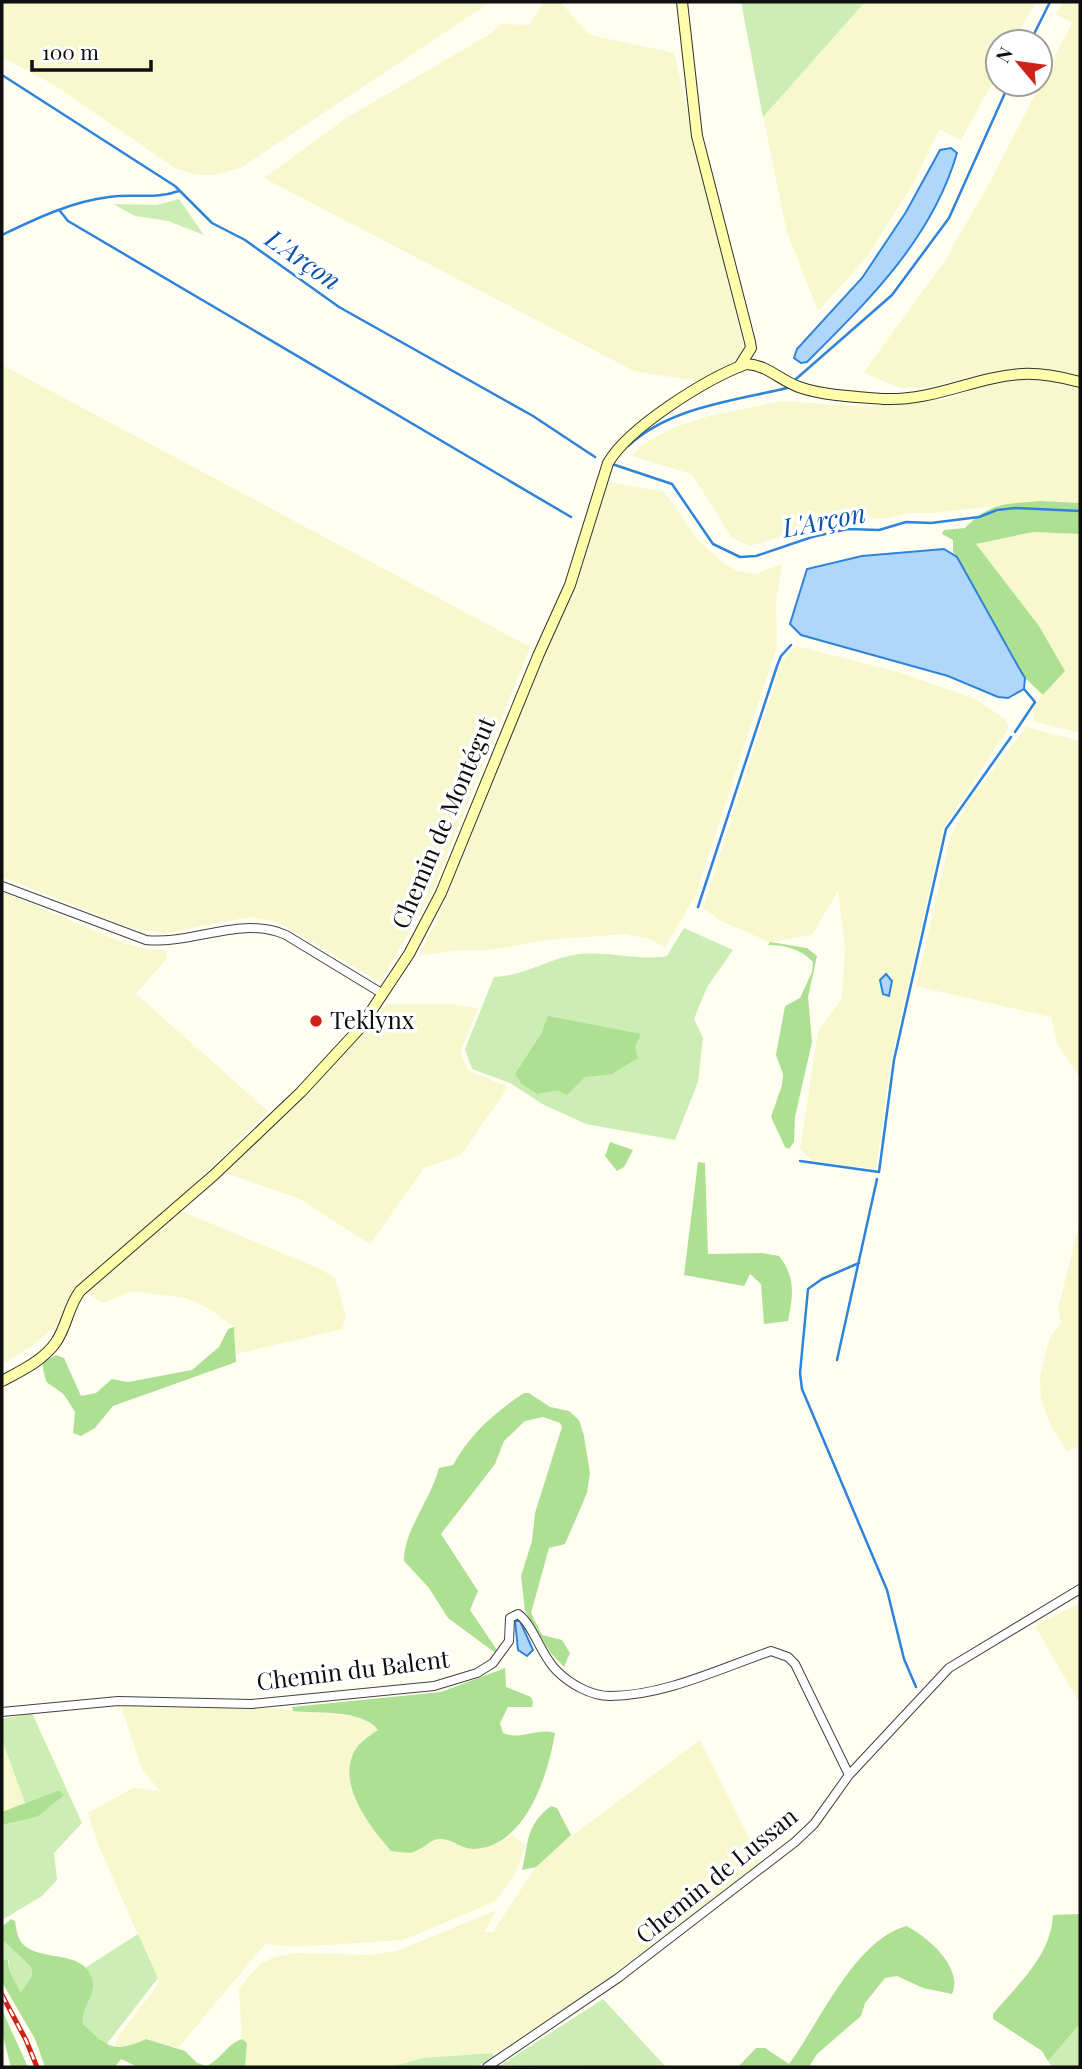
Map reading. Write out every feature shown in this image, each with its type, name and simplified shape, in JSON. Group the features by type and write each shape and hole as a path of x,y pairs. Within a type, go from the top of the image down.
{"street":[{"path":"682,2 697,136 750,342 772,371"},
{"path":"739,367 748,354 750,342"},
{"path":"739,367 755,365 772,371 792,384 811,390 884,399 940,395 1020,374 1051,376 1080,382"},
{"name":"Chemin de Montégut","path":"2,1381 47,1352 57,1341 72,1302 80,1292 214,1175 301,1091 360,1028 410,954 442,893 538,656 570,585 608,463 618,446 637,429 739,367"},
{"path":"2,886 146,940 167,942 243,928 270,930 286,935 383,995"},
{"name":"Chemin de Lussan","path":"487,2067 618,1978 795,1842 814,1825 849,1774 949,1668 1080,1589"},
{"name":"Chemin du Balent","path":"2,1712 118,1701 252,1704 434,1686 477,1673 493,1663 509,1641 510,1618 518,1614 544,1658 559,1674 596,1694 610,1696 647,1690 771,1651 781,1653 795,1664 849,1774"}],"green space":[{"path":"2,2 491,2 240,168 213,175 196,175 175,168 54,85 2,57"},
{"path":"544,2 560,2 590,35 674,53 745,353 702,382 634,371 264,178 348,117 490,34 501,24 529,25"},
{"path":"741,2 865,2 763,117"},
{"path":"865,2 1036,2 1022,28 984,28 984,98 961,140 939,129 914,182 867,257 818,311 787,232 763,117"},
{"path":"1063,2 1080,2 1080,378 1032,369 1000,371 929,387 901,388 873,377 864,372 944,262 990,182 1033,98 1054,98 1054,58 1072,23 1056,14"},
{"path":"179,199 204,235 168,221 135,216 113,204 157,205"},
{"path":"4,366 530,647 432,893 380,982 278,922 249,917 166,933 134,929 2,877"},
{"path":"1034,378 1080,388 1080,503 1041,501 934,513 908,513 884,519 858,518 816,526 750,546 732,538 692,474 632,456 642,445 672,428 709,416 782,401 854,406 909,403 945,399 1005,380"},
{"path":"608,482 664,492 699,541 723,563 737,571 755,574 782,564 776,602 777,646 696,894 665,948 649,939 625,934 547,940 491,950 458,950 419,956 441,911 543,658 578,583"},
{"path":"1041,501 1080,503 1080,534 1033,532 976,544 1039,626 1065,671 1043,695 1025,678 953,552 953,540 942,534 944,530 965,528 983,513 999,506"},
{"path":"1033,532 1080,534 1080,733 1034,721 1033,706 1065,671 1039,626 976,544"},
{"path":"796,646 902,673 977,700 1005,719 1009,727 943,828 891,1061 876,1169 813,1161 800,1149 818,1032 842,998 845,947 838,891 812,935 770,942 721,921 703,908 782,661"},
{"path":"1026,727 1080,741 1080,1078 1057,1043 1051,1017 916,986 950,838 967,804"},
{"path":"2,892 114,939 144,949 165,950 167,958 136,994 268,1111 171,1207 318,1268 335,1278 346,1316 342,1329 236,1354 234,1327 208,1308 186,1298 132,1291 103,1303 78,1287 57,1325 31,1347 2,1364"},
{"path":"684,928 733,950 707,987 694,1019 703,1038 698,1082 675,1140 586,1124 544,1105 510,1083 472,1069 465,1049 494,977 516,974 579,954 667,956"},
{"path":"770,942 807,948 817,956 808,997 812,1042 795,1117 794,1142 789,1149 785,1147 771,1117 783,1074 776,1055 785,1006 800,998 812,972 813,962 798,951 768,945"},
{"path":"387,1004 451,1004 478,1008 461,1050 463,1060 469,1071 508,1087 461,1155 424,1168 370,1244 300,1199 223,1172 308,1094"},
{"path":"548,1016 641,1034 635,1047 638,1058 612,1074 585,1077 567,1095 558,1090 537,1094 522,1084 515,1074 541,1034"},
{"path":"610,1142 633,1150 624,1167 617,1171 605,1156"},
{"path":"698,1162 705,1163 708,1254 762,1253 779,1256 791,1279 788,1321 764,1324 761,1284 750,1274 744,1286 684,1275"},
{"path":"1080,1221 1080,1446 1067,1451 1051,1426 1041,1399 1040,1376 1050,1337 1061,1324 1058,1309"},
{"path":"234,1327 236,1362 113,1406 95,1428 81,1436 73,1433 75,1412 64,1395 47,1382 42,1363 56,1355 64,1358 81,1396 96,1393 112,1379 128,1382 192,1370 219,1347 228,1329"},
{"path":"524,1393 529,1393 550,1407 569,1411 579,1420 590,1473 587,1493 565,1544 549,1548 531,1613 542,1635 562,1640 570,1653 564,1667 550,1652 525,1611 521,1576 532,1541 535,1513 562,1427 560,1423 543,1417 525,1421 504,1441 495,1464 441,1534 478,1591 470,1610 497,1650 494,1652 448,1618 429,1588 404,1561 408,1539 439,1468 453,1465 467,1443 484,1424"},
{"path":"1080,1603 1080,1704 1035,1626"},
{"path":"505,1668 506,1687 531,1697 533,1702 532,1707 508,1707 500,1723 503,1733 516,1736 555,1733 552,1750 540,1788 520,1823 507,1837 491,1845 473,1849 438,1839 412,1852 391,1851 367,1820 350,1782 349,1769 356,1748 378,1730 371,1723 351,1716 293,1711 292,1707 441,1692"},
{"path":"121,1706 258,1707 358,1717 373,1722 379,1730 365,1738 416,1852 428,1843 441,1839 470,1849 502,1842 512,1835 525,1845 516,1872 496,1901 403,1940 295,1947 265,1944 178,2048 146,2039 125,2049 115,2047 117,2038 159,1983 99,1846 88,1813 133,1788 160,1791 142,1769"},
{"path":"32,1713 82,1823 54,1853 57,1880 42,1896 2,1920 2,1825 37,1817 59,1790 25,1803 2,1740 2,1719"},
{"path":"2,1740 25,1803 2,1812"},
{"path":"700,1740 761,1862 603,1982 503,2050 492,2053 423,2058 391,2067 245,2067 247,2043 242,2039 239,1989 259,1965 274,1957 298,1953 369,1955 397,1951 497,1910 484,1932 493,1932 541,1859"},
{"path":"59,1790 64,1795 37,1817 2,1825 2,1812"},
{"path":"551,1806 557,1808 571,1835 536,1867 522,1870 532,1828 536,1820"},
{"path":"1080,1914 1080,2024 1048,2061 1042,2051 993,2019 993,2014 1040,1956 1051,1930 1053,1915"},
{"path":"11,1919 15,1921 21,1942 28,1948 69,1959 87,1969 93,1984 83,2024 105,2043 118,2047 146,2039 185,2051 197,2063 207,2066 242,2039 247,2043 245,2067 138,2067 121,2059 115,2067 45,2067 35,2039 2,1982 2,1959 8,1960 9,1970 21,1993 32,1976 31,1967 2,1939 2,1927"},
{"path":"906,1926 933,1945 948,1964 953,1974 952,1994 923,1988 897,1976 885,1978 865,2003 861,2016 817,2054 809,2067 738,2067 756,2048 765,2048 789,2064 854,1965 887,1935"},
{"path":"138,1934 158,1978 106,2045 83,2025 84,2010 92,1991 90,1977 85,1968"},
{"path":"2,1938 31,1967 32,1976 21,1994 9,1970 9,1960 2,1959"},
{"path":"603,1999 666,2067 501,2065"},
{"path":"2,2010 28,2067 11,2067 2,2033"},
{"path":"1080,2024 1080,2067 1052,2067 1048,2061"},
{"path":"492,2053 494,2056 477,2067 391,2067 423,2058"}],"water":[{"path":"951,148 957,153 946,184 915,241 875,291 807,362 801,363 794,358 797,349 862,278 906,212 940,150"},
{"path":"944,549 957,557 1025,678 1024,689 1008,698 998,697 948,676 801,635 790,624 807,569 862,556"},
{"path":"886,974 892,981 889,996 883,994 880,980"},
{"path":"515,1621 520,1621 533,1650 527,1656 518,1650"}],"waterway":[{"path":"1037,28 1050,2"},
{"name":"L'Arçon","path":"2,75 175,186 212,223 245,240 339,307 533,416 595,457"},
{"path":"796,379 892,295 949,218 1003,98"},
{"path":"2,235 82,202 179,191"},
{"path":"60,211 68,221 571,517"},
{"path":"628,446 663,422 683,414 787,388"},
{"name":"L'Arçon","path":"612,464 672,484 713,544 740,557 756,556 812,537 848,529 879,530 906,522 931,523 979,517 997,510 1015,508 1080,511"},
{"path":"698,907 777,666 781,656 791,645"},
{"path":"1015,732 1035,702 1024,689"},
{"path":"800,1161 879,1172 894,1060 946,829 1011,737"},
{"path":"837,1360 877,1179"},
{"path":"859,1263 822,1279 808,1289 800,1373 802,1389 887,1590 904,1659 916,1687"}],"railway":[{"path":"2,1995 37,2067"}],"place":[{"name":"Teklynx","path":"316,1021"}]}
